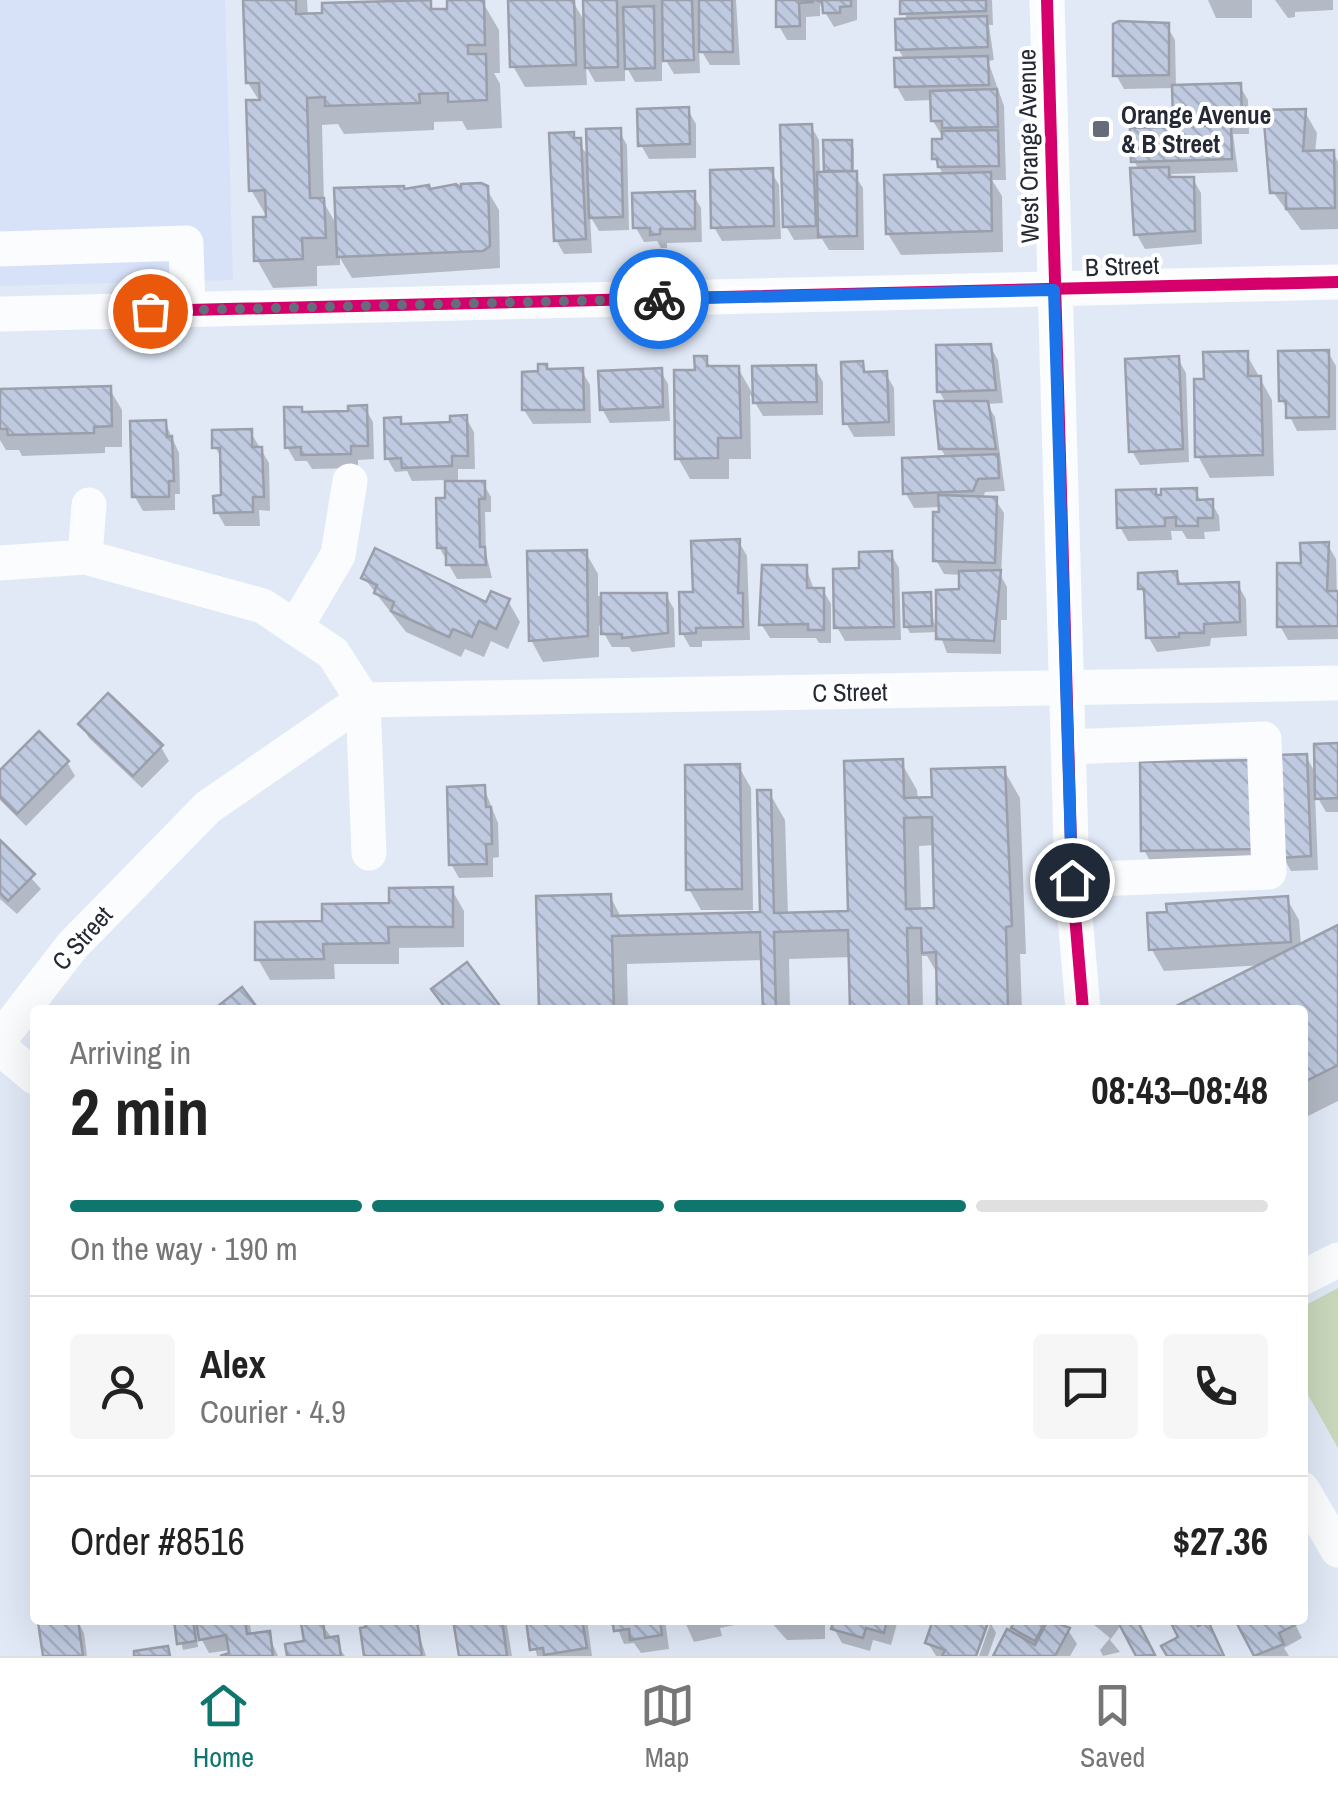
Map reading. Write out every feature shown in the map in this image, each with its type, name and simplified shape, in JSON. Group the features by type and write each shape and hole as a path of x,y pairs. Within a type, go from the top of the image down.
{"street":[{"name":"West Orange Avenue","path":"1047,0 1072,880 1083,1005"},
{"path":"0,248 186,243 188,310"},
{"name":"B Street","path":"0,314 1338,282"},
{"path":"295,628 338,555 350,482"},
{"path":"85,557 89,505"},
{"path":"0,563 85,557 263,606 333,653 363,700 369,853"},
{"name":"C Street","path":"0,1039 72,946 208,807 363,700 1338,683"},
{"path":"1069,747 1264,739 1269,872 1072,880"},
{"path":"0,1048 30,1073"},
{"path":"1308,1275 1338,1260"},
{"path":"1308,1499 1338,1550"}],"shaded area":[{"path":"0,0 225,0 233,280 0,286"}],"green space":[{"path":"1338,1288 1338,1448 1308,1395 1308,1304"}],"building":[{"path":"243,0 296,0 296,14 322,13 322,3 431,0 431,9 447,9 447,0 484,0 485,45 468,45 468,54 486,54 487,100 448,102 448,93 419,94 420,103 325,106 325,97 307,98 310,198 324,198 326,238 302,238 303,259 254,261 253,217 266,217 265,190 249,191 246,100 260,100 259,83 246,83"},
{"path":"508,0 574,0 576,65 510,67"},
{"path":"583,0 617,0 618,67 585,68"},
{"path":"662,0 692,0 694,60 663,61"},
{"path":"699,0 732,0 733,52 699,52"},
{"path":"776,0 813,2 799,3 800,26 776,27"},
{"path":"815,0 851,0 851,6 840,7 840,13 823,13 822,2"},
{"path":"900,0 986,0 986,11 900,14"},
{"path":"654,6 655,68 625,69 623,7"},
{"path":"987,16 988,47 896,50 895,19"},
{"path":"1169,23 1169,75 1113,76 1113,24"},
{"path":"988,56 989,85 895,87 894,58"},
{"path":"1241,83 1242,120 1173,122 1172,85"},
{"path":"997,89 998,127 942,128 942,121 931,121 930,91"},
{"path":"689,107 690,144 638,146 637,109"},
{"path":"1306,109 1303,151 1334,150 1335,208 1286,209 1286,193 1270,193 1263,110"},
{"path":"812,124 816,226 783,227 780,125"},
{"path":"1231,125 1232,159 1131,162 1130,128"},
{"path":"621,128 623,217 589,218 586,129"},
{"path":"998,130 999,166 938,167 937,159 932,159 932,139 942,139 942,131"},
{"path":"574,132 574,138 581,138 586,239 554,241 549,133"},
{"path":"823,140 852,140 852,171 824,171"},
{"path":"1169,167 1169,177 1194,177 1195,231 1134,235 1130,168"},
{"path":"773,168 774,226 711,228 710,170"},
{"path":"857,171 857,236 818,237 817,172"},
{"path":"991,172 992,231 886,234 884,175"},
{"path":"456,184 461,188 461,184 488,186 490,246 483,251 337,257 334,188 404,189 429,185 430,189"},
{"path":"695,191 695,229 660,229 660,234 650,235 650,228 633,228 632,193"},
{"path":"991,344 996,390 937,392 936,345"},
{"path":"1329,350 1329,417 1286,418 1286,401 1279,401 1278,351"},
{"path":"1248,351 1248,376 1261,376 1263,455 1195,457 1194,379 1204,379 1203,352"},
{"path":"694,356 707,356 707,366 739,366 741,438 718,438 718,458 675,459 674,370 695,370"},
{"path":"1179,356 1183,449 1129,452 1125,359"},
{"path":"863,361 864,372 887,371 889,422 843,424 841,362"},
{"path":"538,364 547,364 547,369 583,368 584,410 522,410 522,372 538,371"},
{"path":"816,365 817,402 753,403 752,366"},
{"path":"662,368 663,407 600,410 598,371"},
{"path":"111,386 112,426 94,427 94,433 8,435 7,429 0,429 0,389"},
{"path":"934,401 988,401 996,449 939,449"},
{"path":"367,405 368,446 351,446 351,454 301,455 301,447 285,448 284,407 302,407 302,412 348,411 348,406"},
{"path":"467,415 468,456 452,456 452,466 402,468 401,458 385,459 384,418 401,417 401,424 450,422 450,416"},
{"path":"166,420 167,437 172,436 174,481 169,481 169,497 132,497 130,421"},
{"path":"252,429 252,447 262,447 264,497 253,497 253,512 214,513 213,496 221,495 220,448 212,448 212,430"},
{"path":"998,454 999,478 978,479 973,491 903,494 902,458"},
{"path":"445,481 485,481 485,499 479,499 480,547 485,547 486,565 446,565 446,548 437,548 436,498 445,498"},
{"path":"1197,488 1197,500 1213,499 1213,518 1198,518 1198,526 1176,526 1176,517 1165,518 1165,526 1117,528 1116,490 1156,489 1156,495 1161,495 1161,489"},
{"path":"938,495 997,497 995,563 933,561 933,512 939,512"},
{"path":"740,539 738,593 743,593 743,627 696,628 696,633 680,634 679,592 693,592 691,541"},
{"path":"1329,542 1327,591 1338,591 1338,626 1277,627 1277,563 1301,563 1300,543"},
{"path":"375,548 486,602 491,591 510,599 496,629 479,621 472,637 453,629 449,637 391,611 394,602 374,593 377,585 361,578"},
{"path":"587,550 588,636 529,641 527,551"},
{"path":"892,551 894,627 834,628 833,569 859,568 859,552"},
{"path":"762,565 807,565 807,588 824,588 824,630 808,630 808,624 759,625"},
{"path":"1001,570 994,641 936,639 936,590 959,589 959,571"},
{"path":"1177,571 1178,584 1239,582 1240,622 1204,624 1204,633 1146,638 1144,589 1138,589 1138,573"},
{"path":"931,592 932,626 904,627 903,593"},
{"path":"601,593 667,593 668,633 622,638 622,634 601,634"},
{"path":"108,693 163,745 133,776 78,724"},
{"path":"39,731 69,761 17,814 0,797 0,770"},
{"path":"1338,743 1338,798 1315,799 1314,744"},
{"path":"1307,754 1311,856 1280,858 1276,755"},
{"path":"903,759 904,798 932,797 931,769 1005,767 1012,926 1006,927 1008,1005 937,1005 936,952 922,953 921,928 907,928 909,1005 850,1005 848,930 774,932 776,1005 763,1005 760,932 612,936 614,1005 539,1005 536,896 611,894 612,916 760,912 757,790 771,790 774,913 848,911 844,761","holes":["932,817 934,908 906,909 904,818"]},
{"path":"1259,760 1260,849 1141,851 1140,762"},
{"path":"740,764 742,889 686,890 685,765"},
{"path":"485,785 486,807 491,807 492,844 486,844 487,864 449,865 447,787"},
{"path":"0,840 35,874 8,901 0,893"},
{"path":"453,887 453,927 388,927 389,943 323,944 324,959 255,960 255,922 322,921 322,904 389,903 389,888"},
{"path":"1288,896 1291,942 1149,950 1147,913 1167,912 1166,904"},
{"path":"1338,925 1338,1065 1308,1080 1308,1005 1178,1005"},
{"path":"467,962 499,1005 443,1005 431,989"},
{"path":"242,987 255,1005 219,1005"},
{"path":"38,1625 79,1625 83,1656 43,1656"},
{"path":"175,1625 194,1625 196,1641 177,1644"},
{"path":"197,1625 246,1625 247,1634 270,1631 273,1656 220,1656 229,1653 226,1635 199,1640"},
{"path":"301,1625 324,1625 325,1638 338,1636 341,1656 287,1656 285,1644 304,1641"},
{"path":"418,1625 422,1656 364,1656 360,1628"},
{"path":"454,1625 503,1625 507,1656 459,1656"},
{"path":"527,1625 583,1625 587,1648 544,1655 543,1648 530,1650"},
{"path":"613,1625 661,1625 662,1635 630,1640 629,1629 614,1631"},
{"path":"832,1625 886,1625 884,1633 866,1628 863,1638 831,1629"},
{"path":"931,1625 987,1625 976,1656 942,1656 945,1650 925,1643"},
{"path":"1012,1625 1043,1625 1035,1641 1011,1628"},
{"path":"1045,1625 1070,1628 1055,1656 993,1656 1007,1629 1035,1645"},
{"path":"1120,1625 1140,1625 1155,1655 1136,1656"},
{"path":"1172,1625 1210,1625 1224,1656 1167,1656 1161,1646 1178,1637"},
{"path":"1238,1625 1295,1625 1279,1633 1284,1644 1254,1656"},
{"path":"168,1646 170,1656 134,1656 134,1651"}],"cycle path":[{"path":"1047,0 1072,880 1083,1005"},
{"path":"188,310 1338,282"}],"way so far":[{"path":"150,311 659,299"}],"place":[{"name":"Orange Avenue & B Street","path":"1101,129"}],"route":[{"path":"659,299 1054,290 1072,880"}]}
